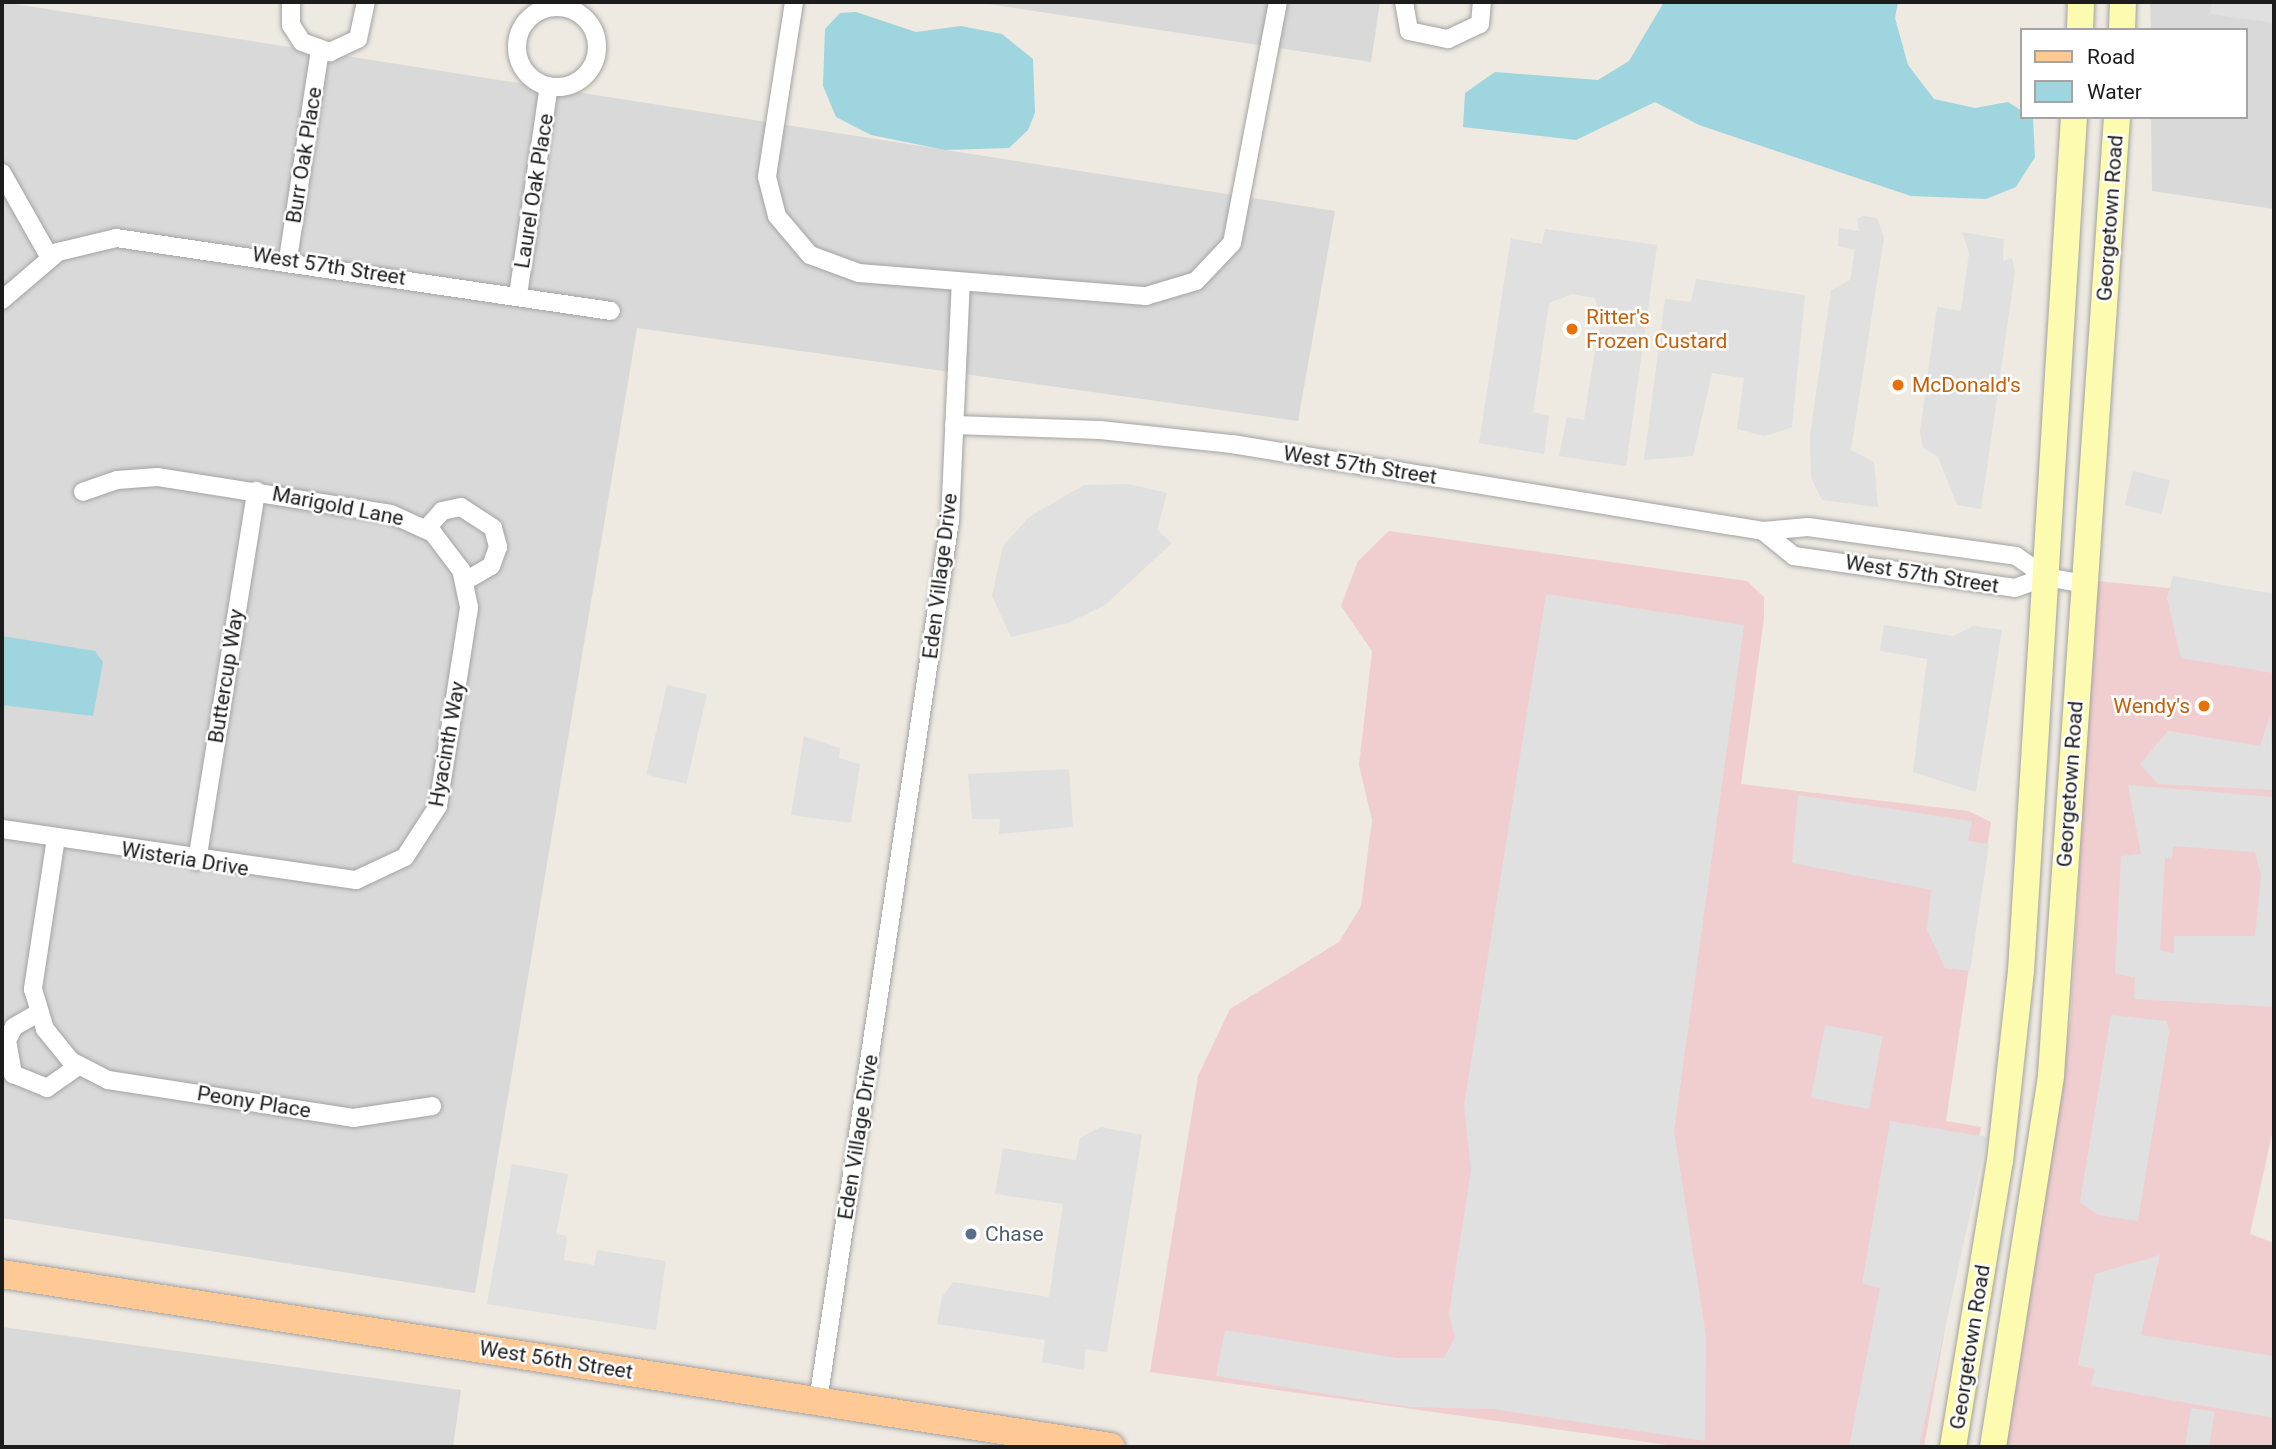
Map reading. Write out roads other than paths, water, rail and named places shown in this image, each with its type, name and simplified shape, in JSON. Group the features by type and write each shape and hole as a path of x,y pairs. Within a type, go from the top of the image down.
{"main road":[{"path":"2080,28 2081,2"},
{"path":"2122,28 2123,2"},
{"name":"Georgetown Road","path":"1953,1447 2000,1161 2021,971 2074,119"},
{"name":"Georgetown Road","path":"1993,1447 2051,1075 2117,119"},
{"name":"West 56th Street","path":"2,1274 1111,1447"}],"street":[{"path":"290,2 296,34 320,51 335,51 358,39 366,2"},
{"path":"794,2 766,177 788,234 838,269 961,282 1146,296 1187,286 1213,268 1240,222 1278,2"},
{"path":"1404,2 1409,31 1448,40 1480,24 1482,2"},
{"name":"Laurel Oak Place","path":"554,6 582,15 597,51 583,77 550,86 524,71 517,41 531,16 554,6"},
{"name":"Burr Oak Place","path":"288,259 320,51"},
{"name":"Laurel Oak Place","path":"518,295 550,86"},
{"path":"2,173 50,258 2,300"},
{"name":"West 57th Street","path":"50,258 116,238 288,259 611,311"},
{"name":"Eden Village Drive","path":"818,1401 942,582 961,282"},
{"name":"West 57th Street","path":"954,425 1162,435 1763,531 1808,527 2017,556 2046,577 2084,584"},
{"name":"Marigold Lane","path":"83,492 137,477 256,491 404,516 426,529 450,552"},
{"name":"Buttercup Way","path":"197,861 256,491"},
{"path":"426,529 442,511 461,507 488,520 496,531 495,557 487,570 465,581"},
{"name":"West 57th Street","path":"1763,531 1794,555 2015,588 2046,577"},
{"name":"Hyacinth Way","path":"369,878 412,850 438,806 467,622 465,581 450,552"},
{"name":"Wisteria Drive","path":"2,830 330,880 369,878"},
{"name":"Peony Place","path":"56,838 34,967 38,1013 50,1038 78,1066 108,1080 354,1118 432,1106"},
{"path":"38,1013 14,1027 7,1040 13,1074 47,1088 78,1066"}],"water":[{"path":"1664,2 1898,2 1895,18 1908,65 1934,99 1975,108 2008,102 2021,110 2021,119 2033,119 2035,157 2016,187 1986,199 1911,196 1699,125 1655,102 1576,140 1463,127 1465,93 1495,72 1598,80 1629,61"},
{"path":"856,12 916,32 961,26 1002,34 1033,59 1035,113 1028,130 1009,148 945,150 871,135 836,117 823,86 825,29 840,13"},
{"path":"2,636 95,651 103,662 93,716 2,705"}],"place":[{"name":"Ritter's Frozen Custard","path":"1572,329"},
{"name":"McDonald's","path":"1898,385"},
{"name":"Wendy's","path":"2204,706"},
{"name":"Chase","path":"971,1234"}]}
